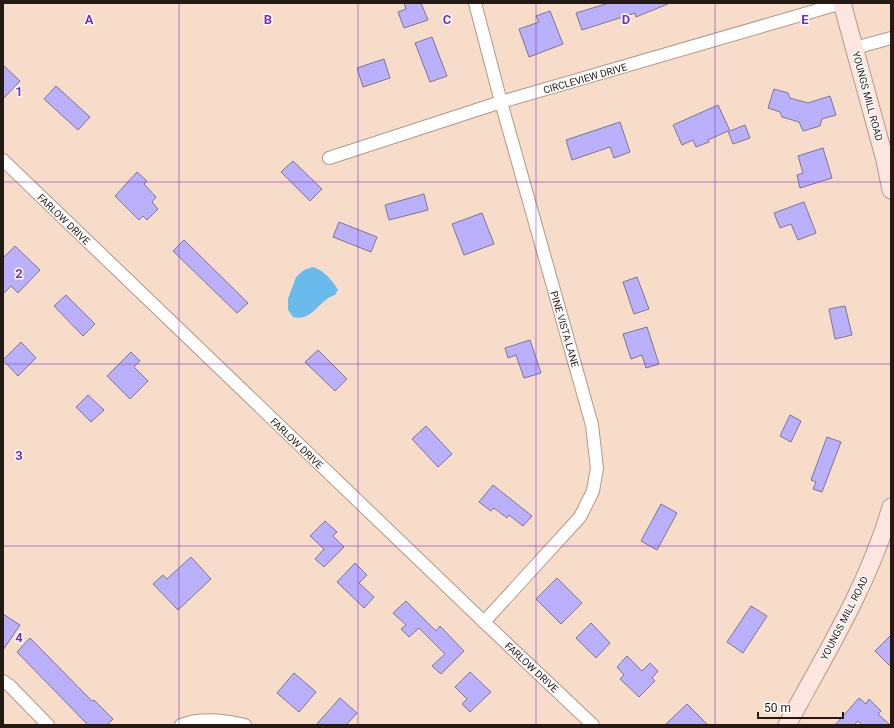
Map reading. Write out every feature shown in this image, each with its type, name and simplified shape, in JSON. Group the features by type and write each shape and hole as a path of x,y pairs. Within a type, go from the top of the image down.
{"street":[{"name":"PINE VISTA LANE","path":"475,3 501,102 592,425 597,468 593,491 580,517 484,622"},
{"name":"CIRCLEVIEW DRIVE","path":"329,158 501,102 842,3"},
{"name":"YOUNGS MILL ROAD","path":"842,3 885,160 891,190"},
{"path":"854,48 891,38"},
{"name":"FARLOW DRIVE","path":"3,160 593,725"},
{"name":"YOUNGS MILL ROAD","path":"787,725 850,608 865,576 891,507"},
{"path":"3,681 9,685 48,725"},
{"path":"181,725 190,722 220,720 245,725"}],"water":[{"path":"313,267 327,276 338,290 335,295 324,301 311,314 300,318 293,317 288,310 288,299 296,277 304,270"}],"building":[{"path":"404,3 421,3 428,20 404,28 398,12 406,9"},
{"path":"609,3 670,3 636,17 635,13 582,30 576,13"},
{"path":"550,11 563,44 529,57 519,29 539,22 536,16"},
{"path":"432,37 447,76 430,82 415,43"},
{"path":"384,59 390,78 363,87 357,68"},
{"path":"3,65 20,81 3,99"},
{"path":"56,86 90,117 78,130 44,99"},
{"path":"774,89 788,93 790,98 808,103 830,96 836,115 822,119 820,126 803,131 799,122 782,117 780,112 768,108"},
{"path":"718,105 730,131 745,125 750,138 733,144 728,131 708,140 709,142 696,147 693,140 682,145 673,125"},
{"path":"620,122 630,152 614,158 610,147 572,160 566,140"},
{"path":"823,148 832,178 800,188 797,175 803,173 798,156"},
{"path":"293,161 322,189 310,201 281,172"},
{"path":"137,172 147,181 144,184 156,197 152,202 158,209 147,220 143,216 139,220 115,196"},
{"path":"424,194 428,210 389,220 385,205"},
{"path":"804,202 816,233 798,240 791,224 780,228 774,213"},
{"path":"482,213 494,244 464,255 452,224"},
{"path":"339,222 377,237 371,252 333,237"},
{"path":"184,240 248,303 237,313 173,251"},
{"path":"15,246 40,270 18,293 11,286 3,294 3,258"},
{"path":"637,277 649,309 634,314 623,282"},
{"path":"66,295 95,324 83,336 54,306"},
{"path":"845,306 852,335 835,339 829,309"},
{"path":"647,327 659,364 646,368 642,355 631,359 623,334"},
{"path":"530,340 541,373 524,378 516,355 508,358 505,348"},
{"path":"21,342 36,358 18,376 3,360"},
{"path":"318,350 347,379 335,391 305,362"},
{"path":"131,352 140,361 134,367 148,381 130,399 107,376"},
{"path":"88,395 104,410 91,422 76,407"},
{"path":"790,415 801,421 791,442 780,436"},
{"path":"426,426 452,454 438,467 412,439"},
{"path":"827,437 841,442 822,492 813,489 816,482 811,480"},
{"path":"493,485 532,516 523,526 509,515 507,518 494,508 491,511 479,502"},
{"path":"661,504 677,513 657,550 641,541"},
{"path":"325,521 337,532 333,536 344,547 324,567 315,559 324,549 310,536"},
{"path":"191,557 211,579 178,610 153,584 163,575 167,579"},
{"path":"355,563 367,575 359,583 374,597 364,608 337,582"},
{"path":"557,578 582,603 561,624 536,599"},
{"path":"406,601 436,631 440,626 464,651 441,674 432,666 445,654 419,628 409,637 401,629 406,625 393,613"},
{"path":"751,606 767,616 743,653 727,642"},
{"path":"3,614 20,625 3,650"},
{"path":"591,623 610,643 596,658 576,638"},
{"path":"891,635 891,667 875,651"},
{"path":"30,638 92,701 94,700 113,719 107,725 88,725 17,652"},
{"path":"627,656 642,671 650,663 658,671 652,678 655,681 639,697 620,679 624,675 617,667"},
{"path":"470,672 491,692 470,712 462,704 467,699 455,687"},
{"path":"294,673 316,692 299,712 277,693"},
{"path":"340,698 357,713 346,725 316,725"},
{"path":"859,698 866,704 869,699 881,711 878,714 890,725 862,725 858,721 854,725 835,725"},
{"path":"687,704 708,725 665,725"}]}
